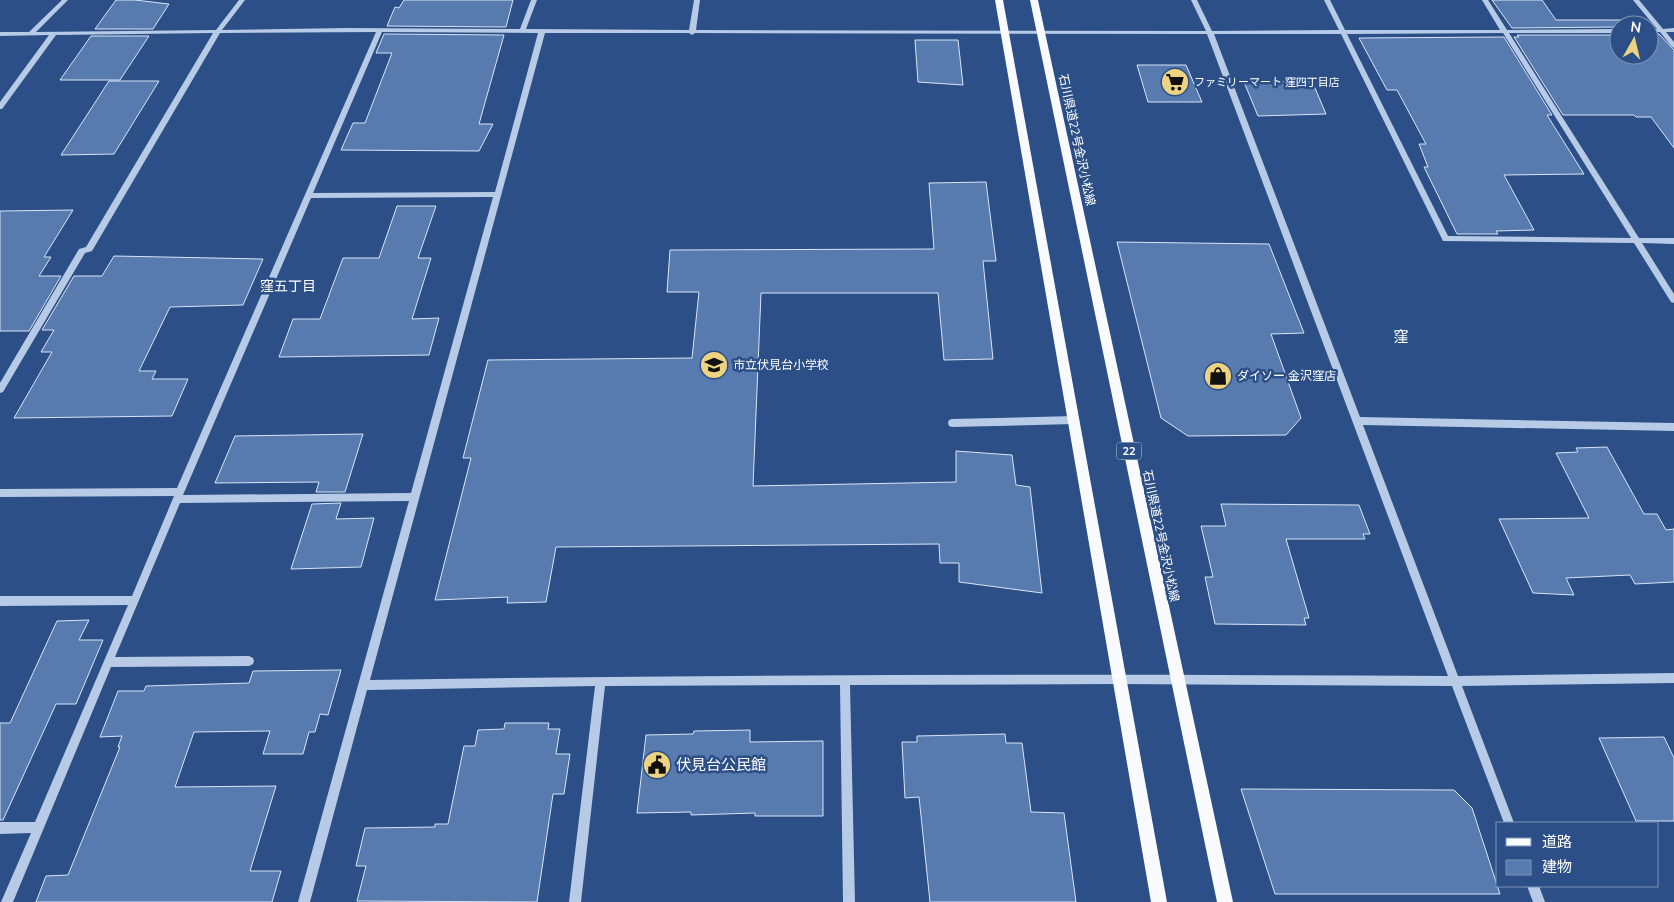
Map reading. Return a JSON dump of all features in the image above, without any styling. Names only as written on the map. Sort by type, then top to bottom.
[{"type":"main road","points":[[999,0],[1159,902]]},
{"type":"main road","name":"石川県道22号金沢小松線","points":[[1034,0],[1225,902]]},
{"type":"street","points":[[32,33],[66,0]]},
{"type":"street","points":[[0,390],[82,251],[89,248],[218,31],[242,0]]},
{"type":"street","points":[[522,31],[534,0]]},
{"type":"street","points":[[692,33],[697,0]]},
{"type":"street","points":[[1194,0],[1210,33],[1510,822]]},
{"type":"street","points":[[1327,0],[1446,240],[1674,240]]},
{"type":"street","points":[[1485,0],[1674,300]]},
{"type":"street","points":[[1636,0],[1674,46]]},
{"type":"street","points":[[0,34],[380,30],[692,33],[1609,31]]},
{"type":"street","points":[[7,902],[179,495],[380,30]]},
{"type":"street","points":[[1662,31],[1674,30]]},
{"type":"street","points":[[304,902],[542,31]]},
{"type":"street","points":[[0,107],[54,33]]},
{"type":"street","points":[[308,196],[497,194]]},
{"type":"street","points":[[952,423],[1074,420]]},
{"type":"street","points":[[1357,421],[1674,426]]},
{"type":"street","points":[[0,493],[415,497]]},
{"type":"street","points":[[0,601],[135,600]]},
{"type":"street","points":[[108,662],[249,661]]},
{"type":"street","points":[[363,685],[601,681],[1119,679],[1455,681],[1674,678]]},
{"type":"street","points":[[844,680],[849,902]]},
{"type":"street","points":[[574,902],[601,681]]},
{"type":"street","points":[[0,828],[39,827]]},
{"type":"street","points":[[1533,887],[1540,902]]},
{"type":"building","points":[[116,0],[169,4],[153,29],[95,29]]},
{"type":"building","points":[[404,0],[513,0],[506,27],[387,26],[395,7],[399,8]]},
{"type":"building","points":[[1492,0],[1542,0],[1556,20],[1609,20],[1609,27],[1512,28]]},
{"type":"building","points":[[384,34],[504,35],[479,124],[493,124],[479,151],[341,150],[353,123],[365,123],[392,53],[376,53]]},
{"type":"building","points":[[1659,34],[1674,50],[1674,148],[1651,117],[1636,117],[1634,115],[1563,115],[1514,37],[1519,37],[1517,35],[1609,35],[1609,65],[1659,65]]},
{"type":"building","points":[[91,36],[149,36],[120,80],[60,80]]},
{"type":"building","points":[[1504,37],[1552,115],[1547,115],[1584,174],[1504,175],[1534,230],[1496,231],[1498,234],[1457,234],[1424,167],[1428,167],[1419,144],[1426,144],[1397,90],[1387,90],[1359,38]]},
{"type":"building","points":[[915,40],[958,40],[963,85],[918,82]]},
{"type":"building","points":[[1137,65],[1186,65],[1202,102],[1148,102]]},
{"type":"building","points":[[109,81],[159,81],[114,154],[61,155]]},
{"type":"building","points":[[1312,81],[1326,114],[1258,116],[1244,82]]},
{"type":"building","points":[[986,182],[996,261],[983,261],[993,359],[944,360],[938,293],[761,293],[753,486],[956,482],[956,451],[1012,455],[1016,485],[1030,487],[1042,593],[959,582],[959,563],[940,563],[939,544],[556,547],[546,602],[507,603],[508,597],[435,600],[471,458],[463,458],[488,360],[692,358],[699,292],[667,292],[670,250],[934,249],[929,183]]},
{"type":"building","points":[[397,206],[436,206],[418,258],[431,258],[412,319],[439,318],[429,355],[279,357],[293,319],[320,319],[343,258],[379,258]]},
{"type":"building","points":[[73,210],[44,257],[51,257],[39,276],[61,276],[29,331],[0,331],[0,211]]},
{"type":"building","name":"ダイソー 金沢窪店","points":[[1117,242],[1269,244],[1304,333],[1271,334],[1301,418],[1286,435],[1188,436],[1161,418]]},
{"type":"building","points":[[114,256],[263,259],[243,305],[170,307],[139,371],[156,371],[152,379],[188,379],[172,416],[14,418],[52,352],[41,352],[54,330],[42,330],[74,276],[102,276]]},
{"type":"building","points":[[363,434],[345,492],[316,492],[319,482],[215,483],[235,436]]},
{"type":"building","points":[[1607,447],[1644,514],[1657,514],[1666,530],[1674,529],[1674,582],[1635,584],[1630,575],[1566,578],[1574,595],[1533,593],[1499,519],[1589,518],[1556,453],[1578,452],[1576,448]]},
{"type":"building","points":[[341,503],[336,519],[374,518],[361,567],[291,569],[312,504]]},
{"type":"building","points":[[1221,504],[1359,505],[1370,534],[1363,534],[1365,539],[1286,539],[1309,618],[1304,618],[1306,625],[1215,624],[1205,577],[1213,577],[1201,526],[1226,526]]},
{"type":"building","points":[[89,620],[79,640],[103,640],[76,704],[56,704],[3,820],[0,820],[0,723],[10,723],[57,621]]},
{"type":"building","points":[[341,670],[328,715],[320,714],[315,732],[309,732],[303,754],[263,754],[270,731],[194,732],[175,787],[276,786],[250,871],[281,871],[272,902],[36,902],[46,876],[68,875],[120,747],[118,747],[122,736],[100,737],[118,691],[144,691],[146,686],[249,683],[253,671]]},
{"type":"building","points":[[505,723],[549,723],[548,729],[560,729],[556,754],[570,754],[564,794],[553,794],[537,902],[357,901],[366,866],[356,866],[365,828],[435,827],[435,824],[448,824],[464,746],[475,746],[478,730],[504,729]]},
{"type":"building","points":[[750,730],[750,742],[823,741],[823,816],[755,816],[755,813],[691,815],[691,812],[637,813],[646,735],[693,734],[694,731]]},
{"type":"building","points":[[1005,734],[1006,743],[1022,743],[1031,812],[1064,813],[1076,902],[930,902],[919,797],[905,798],[902,742],[917,742],[917,736]]},
{"type":"building","points":[[1664,737],[1674,758],[1674,821],[1636,821],[1599,738]]},
{"type":"building","points":[[1241,789],[1454,790],[1472,808],[1496,882],[1496,887],[1500,894],[1275,894]]},
{"type":"place","name":"ファミリーマート 窪四丁目店","points":[[1175,82]]},
{"type":"place","name":"市立伏見台小学校","points":[[714,365]]},
{"type":"place","name":"ダイソー 金沢窪店","points":[[1218,376]]},
{"type":"place","name":"伏見台公民館","points":[[657,765]]},
{"type":"district","name":"窪五丁目","points":[[288,286]]},
{"type":"district","name":"窪","points":[[1401,337]]}]
